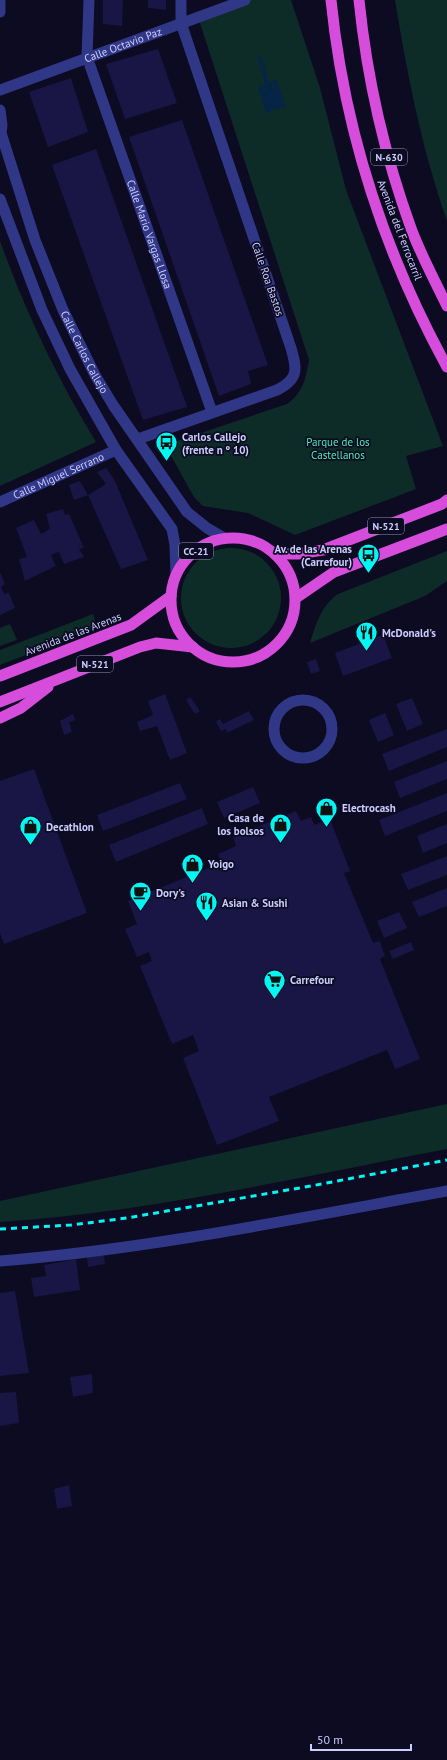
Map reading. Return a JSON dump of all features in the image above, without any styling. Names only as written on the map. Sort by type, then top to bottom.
[{"type":"highway","name":"Avenida del Ferrocarril","points":[[331,0],[348,107],[373,197],[418,311],[447,367]]},
{"type":"highway","name":"Avenida del Ferrocarril","points":[[359,0],[373,91],[391,165],[413,232],[447,306]]},
{"type":"highway","name":"N-521","points":[[275,554],[298,554],[323,550],[442,504],[447,500]]},
{"type":"highway","name":"N-521","points":[[296,598],[334,572],[447,529]]},
{"type":"highway","name":"N-521","points":[[176,575],[171,596],[173,615],[178,627],[193,647],[208,656],[225,661],[242,661],[261,655],[277,644],[287,631],[294,615],[296,598],[293,581],[286,566],[275,554],[260,543],[242,538],[224,538]]},
{"type":"highway","name":"CC-21","points":[[176,575],[188,558],[204,545],[224,538]]},
{"type":"highway","name":"Avenida de las Arenas","points":[[0,676],[131,625],[171,596]]},
{"type":"highway","name":"N-521","points":[[0,702],[140,647],[156,643],[193,647]]},
{"type":"highway","points":[[0,718],[21,708],[58,679]]},
{"type":"street","points":[[0,0],[0,12]]},
{"type":"street","points":[[87,57],[89,0]]},
{"type":"street","name":"Calle Roa Bastos","points":[[138,439],[283,387],[293,378],[296,366],[181,23],[181,0]]},
{"type":"street","name":"Calle Octavio Paz","points":[[0,90],[245,0]]},
{"type":"street","name":"Calle Mario Vargas Llosa","points":[[87,57],[212,412]]},
{"type":"street","name":"Calle Carlos Callejo","points":[[0,116],[0,133],[35,240],[63,310],[95,375],[113,405],[138,439],[187,512],[206,528],[224,538]]},
{"type":"street","name":"Calle Carlos Callejo","points":[[0,199],[45,316],[85,398],[116,450],[172,529],[175,545],[176,575]]},
{"type":"street","name":"Calle Miguel Serrano","points":[[0,502],[116,450]]},
{"type":"street","points":[[306,700],[321,706],[327,712],[332,731],[327,746],[321,752],[314,756],[297,758],[282,750],[277,744],[273,729],[275,719],[284,707],[290,702],[306,700]]},
{"type":"street","points":[[0,1262],[165,1241],[447,1191]]},
{"type":"green space","name":"Parque de los Castellanos","points":[[245,0],[291,0],[320,88],[346,190],[443,446],[406,456],[416,489],[295,535],[248,513],[203,506],[194,497],[165,445],[287,404],[297,395],[303,385],[308,367],[309,360],[198,17]]},
{"type":"green space","points":[[395,0],[447,0],[447,221],[430,167],[416,112]]},
{"type":"green space","points":[[0,241],[20,293],[43,344],[55,369],[96,442],[0,486]]},
{"type":"green space","points":[[231,548],[241,549],[259,556],[273,570],[280,588],[280,608],[273,626],[259,640],[241,647],[231,648],[221,647],[203,640],[189,626],[182,608],[181,598],[182,588],[189,570],[203,556],[221,549]]},
{"type":"green space","points":[[447,551],[447,581],[425,596],[310,643],[323,610],[338,594]]},
{"type":"green space","points":[[93,614],[97,627],[0,665],[0,650]]},
{"type":"green space","points":[[10,624],[17,640],[0,646],[0,628]]},
{"type":"green space","points":[[447,1104],[447,1149],[169,1202],[56,1217],[0,1222],[0,1201]]},
{"type":"water","points":[[274,87],[282,107],[270,111],[263,91]]},
{"type":"building","points":[[103,0],[123,0],[122,26],[103,24]]},
{"type":"building","points":[[148,0],[166,0],[166,10],[148,8]]},
{"type":"building","points":[[158,49],[177,103],[125,119],[106,64]]},
{"type":"building","points":[[71,78],[88,132],[48,147],[29,92]]},
{"type":"building","points":[[182,120],[268,365],[248,371],[251,384],[219,396],[129,137]]},
{"type":"building","points":[[96,149],[187,407],[143,420],[52,165]]},
{"type":"building","points":[[106,468],[115,481],[148,560],[121,569],[88,495],[106,484],[97,472]]},
{"type":"building","points":[[80,481],[88,495],[74,500],[69,485]]},
{"type":"building","points":[[63,509],[65,515],[69,514],[84,548],[79,549],[84,557],[64,564],[59,552],[51,555],[56,566],[25,581],[19,559],[27,557],[16,528],[34,520],[41,534],[50,529],[46,514]]},
{"type":"building","points":[[0,572],[5,584],[1,587],[4,594],[9,593],[15,608],[0,615]]},
{"type":"building","points":[[383,635],[392,658],[343,676],[335,653]]},
{"type":"building","points":[[316,659],[320,671],[311,674],[307,662]]},
{"type":"building","points":[[165,694],[187,753],[170,760],[157,726],[140,731],[137,722],[153,715],[148,701]]},
{"type":"building","points":[[190,697],[200,711],[195,714],[186,700]]},
{"type":"building","points":[[412,698],[423,724],[407,731],[396,704]]},
{"type":"building","points":[[249,711],[254,720],[227,733],[226,729],[221,731],[216,722],[220,719],[223,724]]},
{"type":"building","points":[[385,713],[394,735],[378,742],[369,720]]},
{"type":"building","points":[[73,714],[75,720],[69,722],[72,732],[64,735],[60,721]]},
{"type":"building","points":[[447,729],[447,747],[389,771],[382,754]]},
{"type":"building","points":[[447,761],[447,779],[400,798],[394,782]]},
{"type":"building","name":"Decathlon","points":[[34,769],[87,913],[4,944],[0,933],[0,781]]},
{"type":"building","points":[[180,783],[187,799],[103,831],[97,815]]},
{"type":"building","points":[[253,787],[260,803],[224,818],[217,802]]},
{"type":"building","points":[[447,793],[447,811],[385,836],[379,820]]},
{"type":"building","points":[[202,808],[208,824],[116,862],[109,845]]},
{"type":"building","name":"Carrefour","points":[[296,811],[301,821],[311,817],[314,825],[330,819],[350,871],[344,873],[373,943],[380,941],[385,956],[380,959],[420,1059],[395,1069],[387,1050],[269,1097],[279,1121],[217,1145],[183,1058],[199,1051],[193,1035],[172,1044],[140,966],[152,961],[149,952],[137,957],[125,929],[137,924],[128,901],[221,863],[218,854],[236,846],[233,837]]},
{"type":"building","points":[[447,824],[447,843],[423,853],[417,836]]},
{"type":"building","points":[[447,856],[447,875],[408,890],[401,874]]},
{"type":"building","points":[[447,888],[447,906],[419,917],[412,902]]},
{"type":"building","points":[[399,912],[407,928],[384,938],[377,921]]},
{"type":"building","points":[[411,942],[414,950],[393,959],[389,951]]},
{"type":"building","points":[[104,1255],[105,1264],[88,1267],[87,1257]]},
{"type":"building","points":[[76,1259],[80,1290],[34,1297],[31,1278],[46,1276],[44,1265]]},
{"type":"building","points":[[15,1291],[29,1373],[0,1376],[0,1293]]},
{"type":"building","points":[[92,1374],[93,1393],[73,1397],[70,1377]]},
{"type":"building","points":[[16,1392],[19,1423],[0,1426],[0,1393]]},
{"type":"building","points":[[69,1485],[72,1506],[57,1509],[54,1489]]},
{"type":"waterway","points":[[260,59],[268,87],[260,87],[268,111]]},
{"type":"waterway","points":[[268,87],[275,82],[283,106]]},
{"type":"railway","points":[[0,1229],[71,1225],[127,1218],[311,1186],[447,1160]]},
{"type":"place","name":"Carlos Callejo (frente n º 10)","points":[[166,462]]},
{"type":"place","name":"Av. de las Arenas (Carrefour)","points":[[368,574]]},
{"type":"place","name":"McDonald's","points":[[367,652]]},
{"type":"place","name":"Electrocash","points":[[326,828]]},
{"type":"place","name":"Casa de los bolsos","points":[[280,844]]},
{"type":"place","name":"Decathlon","points":[[31,846]]},
{"type":"place","name":"Yoigo","points":[[192,884]]},
{"type":"place","name":"Dory's","points":[[141,912]]},
{"type":"place","name":"Asian & Sushi","points":[[206,922]]},
{"type":"place","name":"Carrefour","points":[[275,1000]]}]
